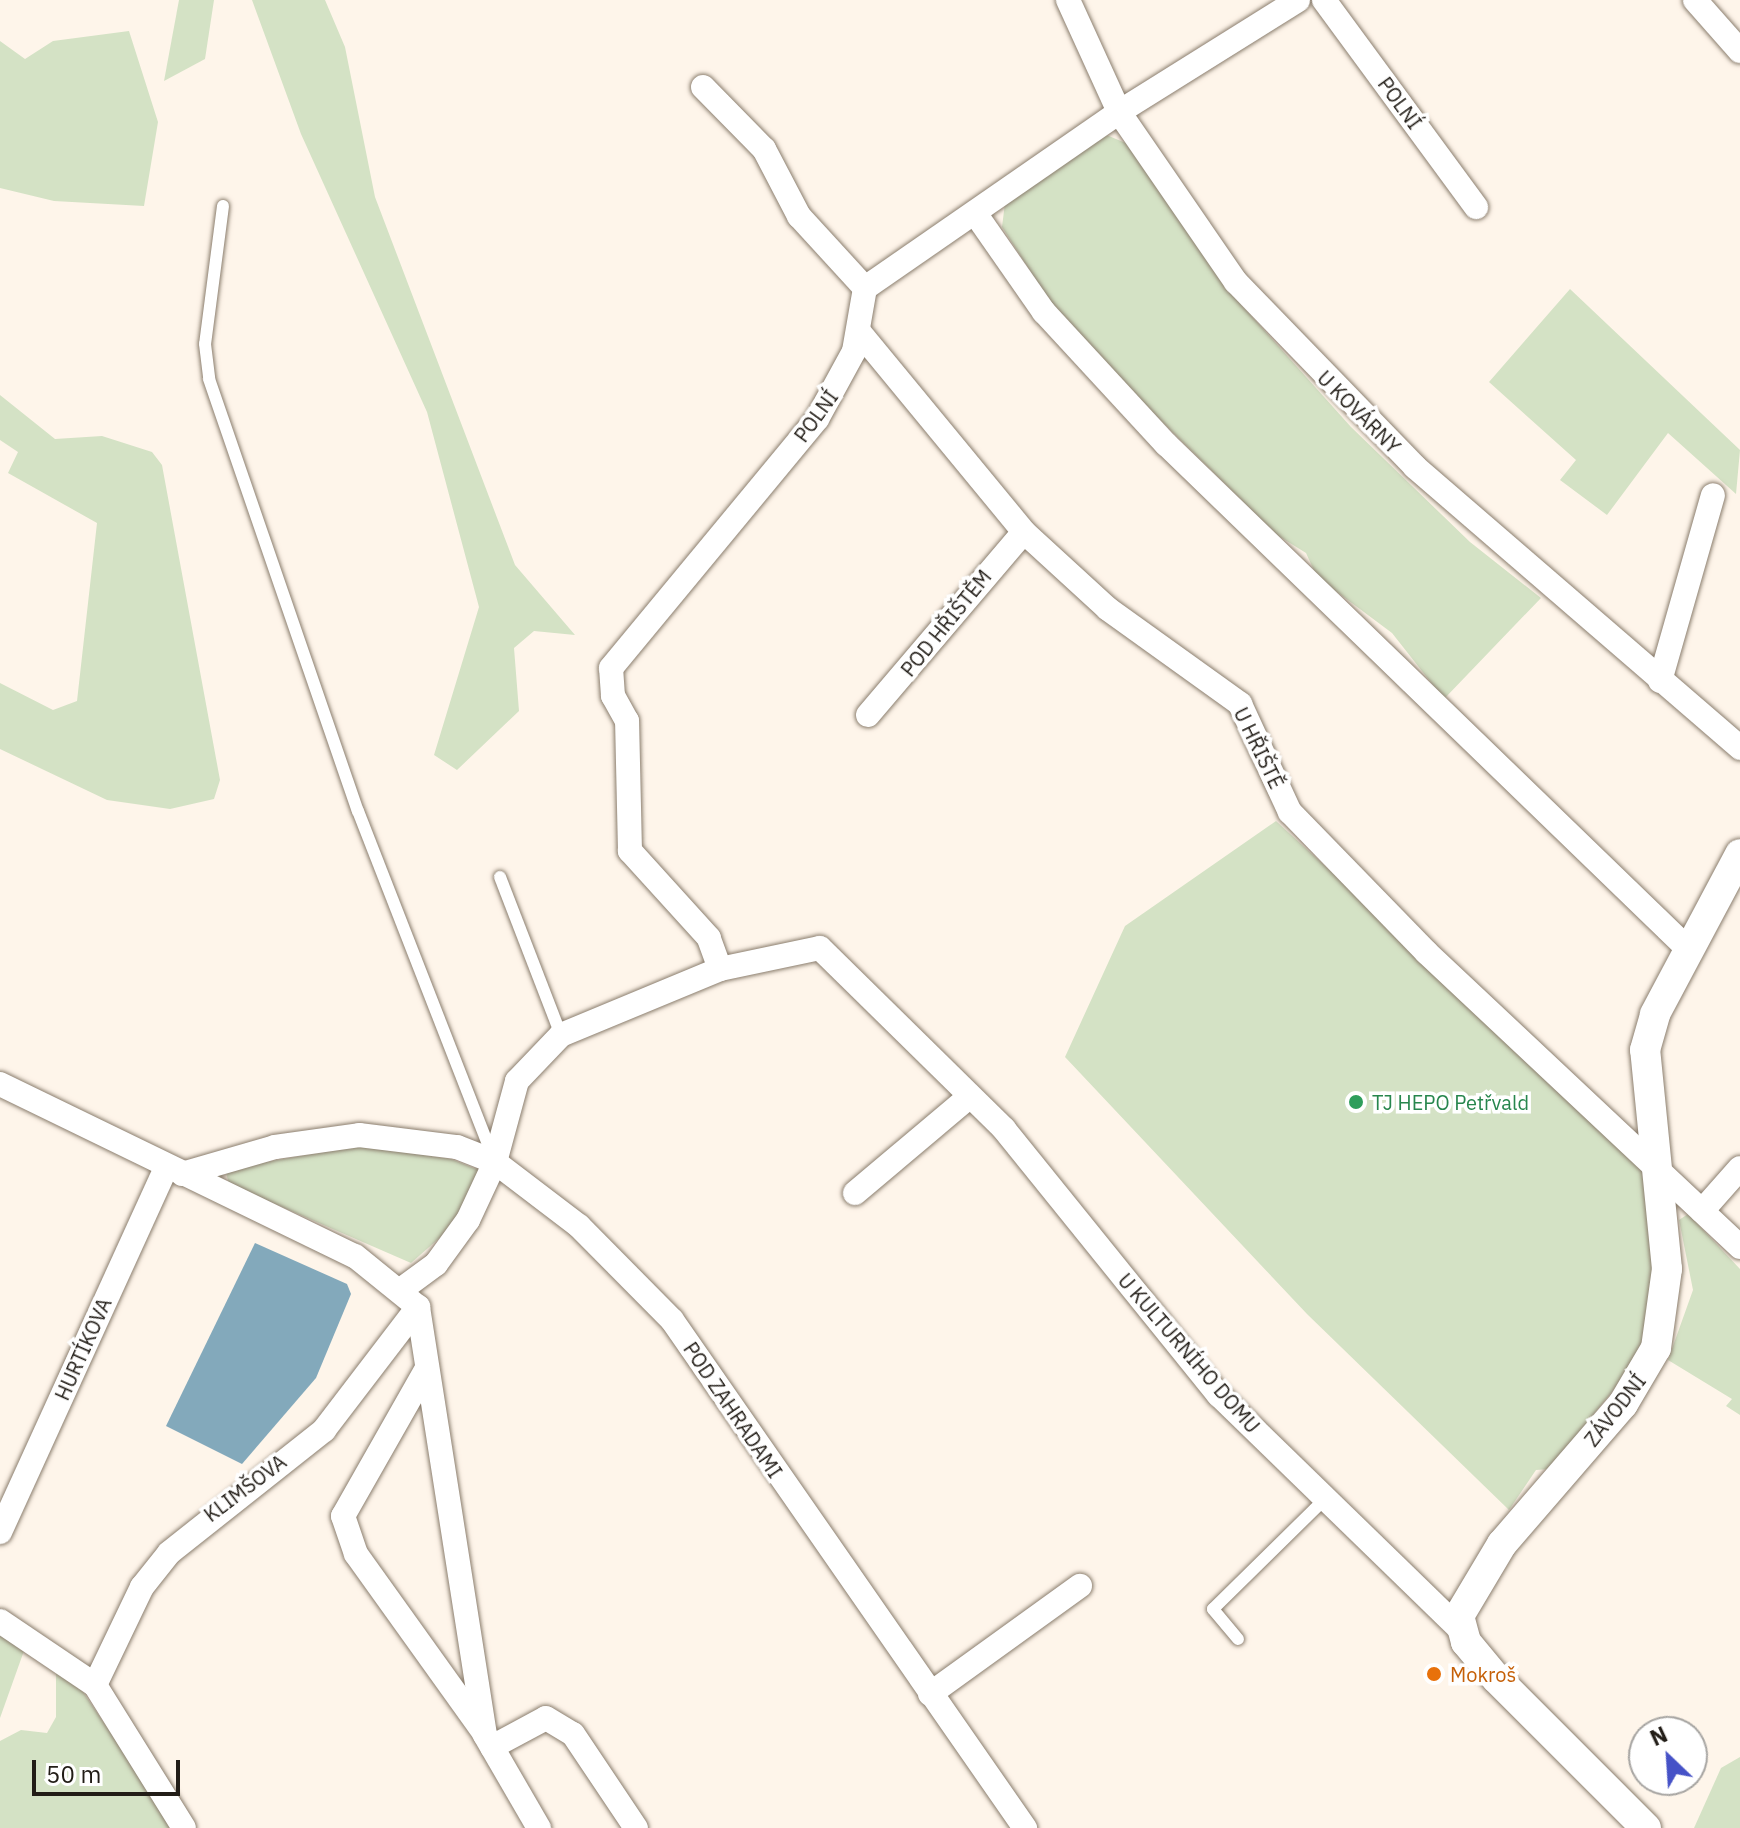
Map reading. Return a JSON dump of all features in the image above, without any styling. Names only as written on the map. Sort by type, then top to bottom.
[{"type":"street","name":"U KOVÁRNY","points":[[1068,0],[1119,112],[1236,282],[1465,513],[1740,748]]},
{"type":"street","points":[[703,87],[764,149],[799,216],[865,288],[977,216],[1119,112],[1298,0]]},
{"type":"street","name":"POLNÍ","points":[[1324,0],[1476,207]]},
{"type":"street","points":[[1695,0],[1740,51]]},
{"type":"street","points":[[977,216],[1044,312],[1166,444],[1689,950]]},
{"type":"street","name":"POLNÍ","points":[[720,969],[709,938],[630,851],[627,721],[613,696],[611,668],[817,419],[860,333],[856,315],[865,288]]},
{"type":"street","name":"U HŘIŠTĚ","points":[[860,333],[1024,532],[1108,609],[1240,704],[1290,812],[1426,952],[1740,1247]]},
{"type":"street","points":[[1660,681],[1713,495]]},
{"type":"street","name":"POD HŘIŠTĚM","points":[[868,715],[1024,532]]},
{"type":"street","name":"ZÁVODNÍ","points":[[1459,1628],[1463,1605],[1502,1544],[1623,1404],[1656,1348],[1668,1291],[1645,1050],[1689,950],[1740,854]]},
{"type":"street","name":"U KULTURNÍHO DOMU","points":[[410,1298],[452,1242],[495,1162],[517,1081],[561,1035],[720,969],[820,948],[970,1096],[1219,1395],[1323,1501],[1459,1628]]},
{"type":"street","points":[[0,1084],[355,1256],[410,1298],[426,1370],[488,1741]]},
{"type":"street","points":[[855,1193],[970,1096]]},
{"type":"street","name":"POD ZAHRADAMI","points":[[174,1170],[275,1147],[359,1135],[457,1147],[495,1162],[579,1226],[672,1320],[1025,1828]]},
{"type":"street","points":[[1702,1211],[1740,1168]]},
{"type":"street","name":"HURTÍKOVA","points":[[0,1532],[174,1170]]},
{"type":"street","name":"KLIMŠOVA","points":[[95,1685],[142,1587],[169,1553],[237,1492],[324,1430],[410,1298]]},
{"type":"street","points":[[426,1370],[343,1516],[356,1554],[488,1741],[539,1828]]},
{"type":"street","points":[[930,1694],[1080,1586]]},
{"type":"street","points":[[0,1621],[95,1685],[184,1828]]},
{"type":"street","points":[[1459,1628],[1496,1678],[1646,1828]]},
{"type":"street","points":[[488,1741],[546,1718],[573,1734],[636,1828]]},
{"type":"lane","points":[[223,206],[205,344],[209,379],[358,811],[495,1162]]},
{"type":"lane","points":[[500,877],[561,1035]]},
{"type":"lane","points":[[1238,1639],[1213,1609],[1323,1501]]},
{"type":"green space","points":[[179,0],[214,0],[205,59],[164,81]]},
{"type":"green space","points":[[252,0],[325,0],[345,47],[375,197],[515,565],[575,635],[534,631],[514,648],[519,711],[457,770],[434,755],[479,607],[427,412],[301,134]]},
{"type":"green space","points":[[129,31],[158,122],[144,206],[54,201],[0,188],[0,41],[25,59],[53,41]]},
{"type":"green space","points":[[1104,134],[1128,144],[1228,290],[1351,427],[1470,542],[1541,598],[1444,699],[1392,633],[1317,577],[1306,553],[1277,535],[1127,387],[1054,308],[1002,227],[1005,203]]},
{"type":"green space","points":[[1570,289],[1740,450],[1736,494],[1668,433],[1607,515],[1560,480],[1576,460],[1489,382]]},
{"type":"green space","points":[[0,395],[55,439],[102,436],[152,452],[162,465],[220,780],[214,799],[170,809],[107,800],[0,749],[0,683],[53,710],[77,701],[97,523],[8,473],[18,452],[0,440]]},
{"type":"green space","points":[[1276,821],[1640,1156],[1654,1258],[1644,1339],[1624,1377],[1549,1469],[1536,1470],[1509,1510],[1307,1314],[1065,1057],[1125,926]]},
{"type":"green space","points":[[360,1146],[451,1159],[481,1171],[461,1219],[411,1263],[229,1184],[225,1169]]},
{"type":"green space","points":[[1688,1214],[1740,1269],[1740,1415],[1726,1406],[1732,1399],[1668,1360],[1693,1290],[1679,1220]]},
{"type":"green space","points":[[0,1636],[25,1648],[0,1718]]},
{"type":"green space","points":[[56,1667],[83,1692],[175,1828],[0,1828],[0,1741],[21,1730],[47,1733],[56,1717]]},
{"type":"green space","points":[[1740,1757],[1740,1828],[1694,1828],[1721,1768]]},
{"type":"water","points":[[255,1243],[347,1284],[351,1294],[316,1378],[242,1464],[166,1426]]},
{"type":"place","name":"TJ HEPO Petřvald","points":[[1356,1102]]},
{"type":"place","name":"Mokroš","points":[[1434,1674]]}]
